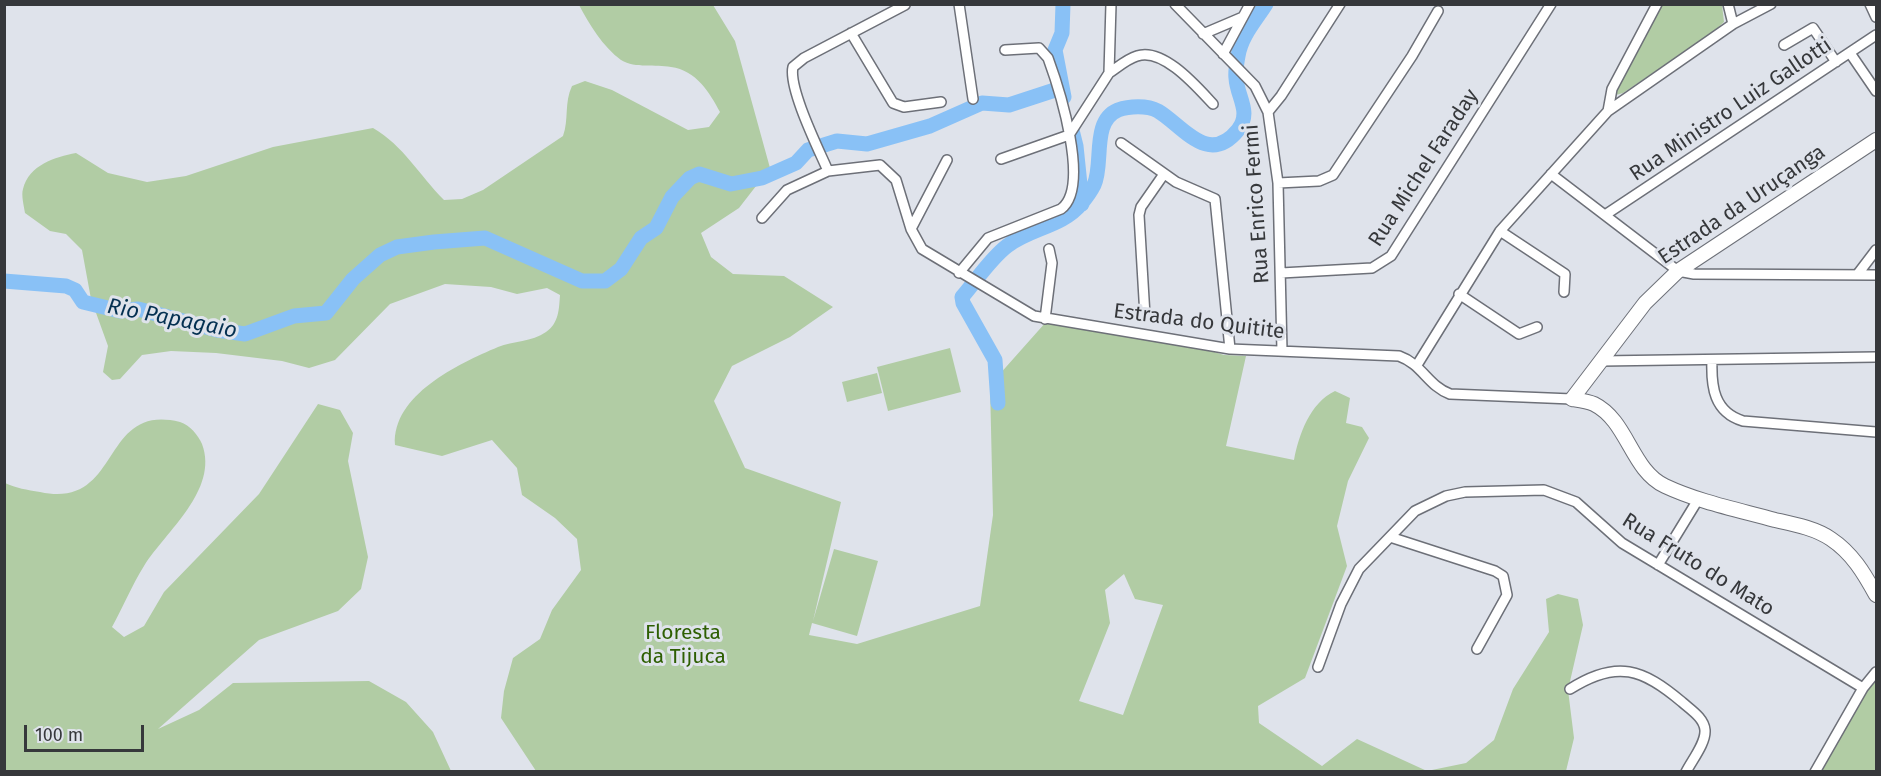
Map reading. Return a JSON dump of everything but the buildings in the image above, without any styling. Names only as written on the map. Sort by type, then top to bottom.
[{"type":"street","points":[[959,4],[973,99]]},
{"type":"street","points":[[1109,73],[1111,4]]},
{"type":"street","points":[[1175,4],[1255,86],[1268,112]]},
{"type":"street","points":[[1225,57],[1250,4]]},
{"type":"street","name":"Rua Enrico Fermi","points":[[1282,351],[1278,183],[1268,112],[1281,96],[1340,4]]},
{"type":"street","name":"Rua Michel Faraday","points":[[1281,273],[1372,268],[1391,256],[1551,4]]},
{"type":"street","points":[[1608,111],[1612,89],[1657,4]]},
{"type":"street","points":[[1728,4],[1733,24]]},
{"type":"street","points":[[1417,365],[1500,231],[1608,111],[1733,24],[1771,4]]},
{"type":"street","points":[[1870,4],[1876,17]]},
{"type":"street","points":[[828,171],[792,78],[793,67],[904,5]]},
{"type":"street","points":[[1278,183],[1319,181],[1333,175],[1412,56],[1438,10]]},
{"type":"street","points":[[1203,34],[1243,17]]},
{"type":"street","points":[[1784,45],[1813,28],[1836,62]]},
{"type":"street","points":[[851,33],[893,103],[904,107],[941,102]]},
{"type":"street","name":"Rua Ministro Luiz Gallotti","points":[[1605,215],[1876,35]]},
{"type":"street","points":[[959,273],[988,238],[1065,206],[1074,188],[1070,134],[1058,89],[1043,51],[1039,48],[1005,50]]},
{"type":"street","points":[[1850,53],[1876,91]]},
{"type":"street","points":[[1001,159],[1070,134],[1109,73],[1138,56],[1149,54],[1161,57],[1213,104]]},
{"type":"street","name":"Estrada da Uruçanga","points":[[1572,399],[1645,303],[1678,271],[1876,140]]},
{"type":"street","points":[[1121,143],[1164,174],[1186,187],[1210,196],[1216,203],[1230,349]]},
{"type":"street","points":[[912,229],[947,160]]},
{"type":"street","name":"Estrada do Quitite","points":[[762,218],[787,190],[828,171],[880,165],[887,169],[896,180],[912,229],[922,249],[1029,314],[1045,319],[1230,349],[1399,356],[1417,365],[1436,386],[1450,394],[1572,399]]},
{"type":"street","points":[[1144,316],[1138,215],[1164,174]]},
{"type":"street","points":[[1551,174],[1678,271],[1694,274],[1876,275]]},
{"type":"street","points":[[1500,231],[1565,274],[1564,292]]},
{"type":"street","points":[[1045,319],[1052,263],[1049,249]]},
{"type":"street","points":[[1857,275],[1876,250]]},
{"type":"street","points":[[1459,294],[1519,334],[1537,327]]},
{"type":"street","points":[[1601,361],[1876,357]]},
{"type":"street","points":[[1712,360],[1712,391],[1722,409],[1732,418],[1743,421],[1876,432]]},
{"type":"street","points":[[1572,399],[1593,404],[1607,414],[1621,430],[1642,466],[1656,481],[1699,498],[1810,529],[1829,537],[1861,568],[1876,595]]},
{"type":"street","name":"Rua Fruto do Mato","points":[[1318,667],[1341,604],[1359,568],[1415,511],[1446,496],[1465,492],[1544,490],[1576,502],[1622,543],[1863,688]]},
{"type":"street","points":[[1658,566],[1699,498]]},
{"type":"street","points":[[1390,537],[1496,571],[1503,576],[1507,595],[1477,649]]},
{"type":"street","points":[[1570,689],[1592,678],[1620,671],[1637,672],[1653,679],[1699,716],[1704,725],[1706,733],[1686,771]]},
{"type":"street","points":[[1815,771],[1863,688],[1876,672]]},
{"type":"green space","name":"Floresta da Tijuca","points":[[579,5],[713,5],[735,41],[770,168],[739,208],[701,233],[711,257],[733,274],[784,276],[833,307],[790,337],[732,366],[714,401],[745,468],[841,502],[813,621],[834,549],[878,561],[857,636],[812,623],[809,635],[857,644],[980,606],[993,515],[990,385],[1046,322],[1201,348],[1224,355],[1246,356],[1226,446],[1294,460],[1299,440],[1312,411],[1326,396],[1335,391],[1350,398],[1346,423],[1362,427],[1369,438],[1348,481],[1337,526],[1347,566],[1305,678],[1258,706],[1259,723],[1322,766],[1357,739],[1427,771],[536,771],[501,718],[504,691],[513,658],[540,639],[552,610],[581,570],[577,539],[555,518],[522,495],[517,468],[492,440],[442,456],[395,445],[397,427],[404,411],[430,384],[465,362],[498,347],[535,338],[546,332],[556,320],[560,295],[547,288],[517,294],[491,287],[445,284],[390,304],[335,360],[309,368],[282,361],[216,353],[171,351],[142,355],[120,379],[112,380],[103,372],[108,346],[91,299],[82,250],[66,234],[50,231],[25,213],[23,189],[26,181],[37,168],[52,160],[76,153],[108,173],[147,182],[186,176],[273,147],[373,128],[394,143],[444,200],[462,199],[483,190],[563,136],[572,86],[585,81],[612,90],[688,130],[709,127],[720,112],[707,90],[695,78],[680,69],[646,66],[621,60],[602,42]],"holes":[[[1124,574],[1135,599],[1163,605],[1123,715],[1079,701],[1110,623],[1105,590]]]},
{"type":"green space","points":[[1659,5],[1722,5],[1724,22],[1711,34],[1623,93],[1616,95],[1614,88]]},
{"type":"green space","points":[[950,348],[961,392],[888,411],[877,367]]},
{"type":"green space","points":[[877,373],[882,393],[847,402],[842,382]]},
{"type":"green space","points":[[318,404],[340,410],[353,433],[348,461],[368,557],[361,589],[338,611],[259,640],[158,729],[199,710],[233,683],[369,681],[406,702],[433,732],[451,771],[5,771],[5,483],[35,491],[67,493],[86,486],[122,440],[136,427],[154,420],[180,422],[196,434],[202,444],[205,461],[203,478],[188,509],[144,566],[112,627],[124,637],[144,626],[164,592],[259,494]]},
{"type":"green space","points":[[1558,594],[1578,599],[1583,625],[1568,690],[1574,738],[1566,771],[1427,771],[1466,763],[1494,740],[1513,689],[1549,632],[1546,599]]},
{"type":"green space","points":[[1876,681],[1876,771],[1821,772],[1864,695]]},
{"type":"waterway","name":"Rio Papagaio","points":[[1063,4],[1062,33],[1055,50],[1064,97]]},
{"type":"waterway","points":[[998,403],[995,360],[963,303],[962,297],[1007,246],[1065,218],[1081,204],[1093,187],[1097,176],[1104,123],[1118,110],[1138,107],[1154,109],[1196,140],[1206,144],[1216,145],[1227,140],[1238,130],[1244,117],[1236,78],[1238,56],[1246,35],[1266,4]]},
{"type":"waterway","name":"Rio Papagaio","points":[[4,281],[66,286],[75,290],[83,302],[120,311],[138,309],[217,330],[245,334],[294,316],[326,313],[353,279],[380,255],[397,247],[485,238],[582,281],[605,281],[621,269],[641,238],[656,228],[672,197],[690,178],[699,174],[731,184],[762,178],[796,163],[808,150],[837,141],[867,144],[930,126],[982,103],[1009,105],[1061,88]]},
{"type":"waterway","name":"Rio Papagaio","points":[[1071,126],[1076,146],[1082,204]]}]
